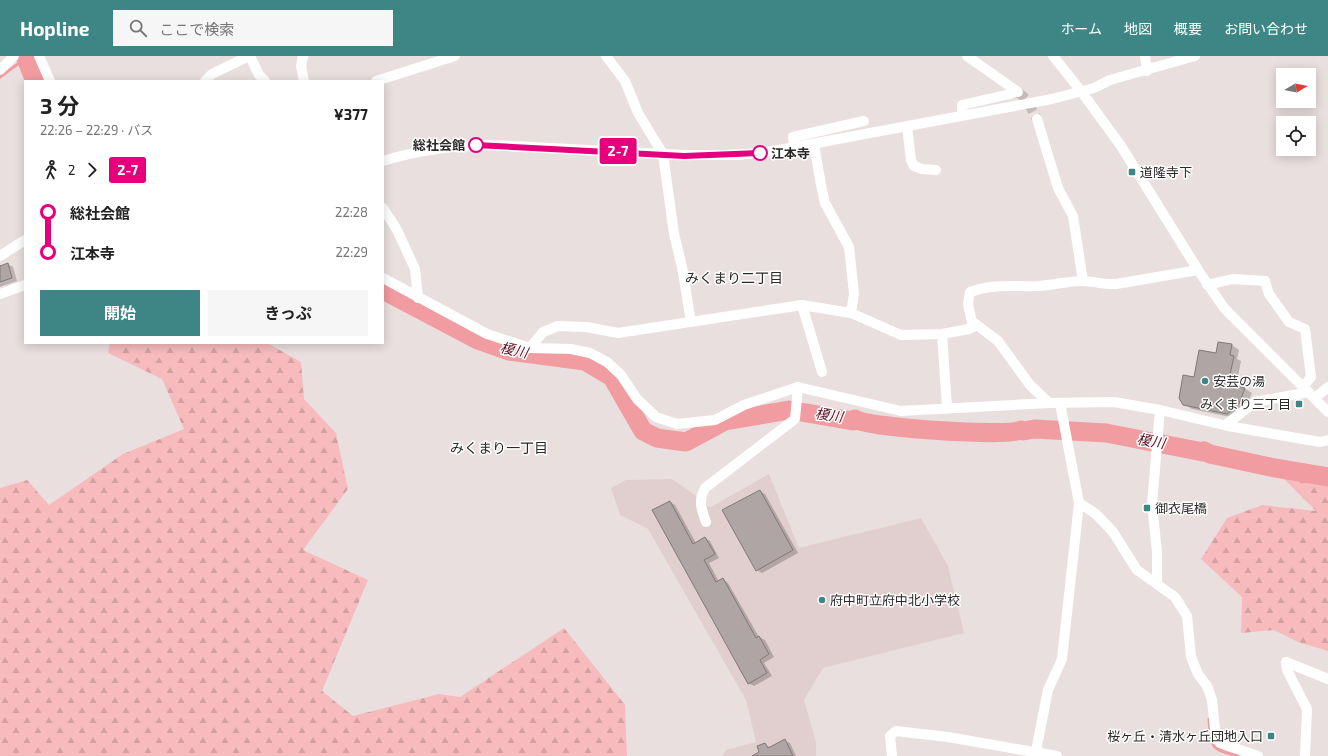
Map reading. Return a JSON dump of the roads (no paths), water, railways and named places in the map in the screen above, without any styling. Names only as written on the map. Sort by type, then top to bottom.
[{"type":"street","points":[[0,70],[14,56]]},
{"type":"street","points":[[39,56],[50,80]]},
{"type":"street","points":[[206,80],[212,74],[249,56],[259,75],[264,80]]},
{"type":"street","points":[[303,56],[301,66],[304,80]]},
{"type":"street","points":[[379,80],[455,56]]},
{"type":"street","points":[[606,56],[625,81],[638,113],[663,154],[674,234],[682,267],[691,322]]},
{"type":"street","points":[[962,116],[962,105],[1017,92],[967,56]]},
{"type":"street","points":[[1053,56],[1081,91],[1121,146],[1207,285],[1224,308],[1328,412]]},
{"type":"street","points":[[1145,56],[1147,71]]},
{"type":"street","points":[[384,161],[424,150],[477,145],[663,154],[738,155],[814,144],[1045,101],[1094,88],[1110,80],[1147,71],[1195,56]]},
{"type":"street","points":[[1037,119],[1058,188],[1073,216],[1083,281]]},
{"type":"street","points":[[794,147],[793,137],[864,121]]},
{"type":"street","points":[[907,126],[911,160],[914,166],[922,169],[936,170]]},
{"type":"street","points":[[814,144],[825,203],[849,247],[854,294],[851,313]]},
{"type":"street","points":[[384,210],[397,230],[415,269],[418,298]]},
{"type":"street","points":[[0,256],[24,241]]},
{"type":"street","points":[[530,348],[543,332],[558,326],[586,327],[618,333],[802,305],[851,313],[901,335],[942,334],[970,329],[973,327],[968,304],[970,292],[982,288],[1007,284],[1057,285],[1083,281],[1104,285],[1116,284],[1198,270]]},
{"type":"street","points":[[1207,285],[1233,278],[1265,281],[1269,294],[1289,322],[1305,329],[1311,377],[1309,392]]},
{"type":"street","points":[[384,279],[487,334],[530,348],[571,348],[590,353],[607,362],[622,375],[637,399],[656,417],[677,424],[714,420],[744,405],[798,387],[901,411],[947,407],[1114,402],[1160,410],[1228,426],[1320,442],[1328,440]]},
{"type":"street","points":[[0,294],[24,285]]},
{"type":"street","points":[[802,305],[822,372]]},
{"type":"street","points":[[973,322],[998,341],[1030,385],[1048,403]]},
{"type":"street","points":[[942,334],[947,407]]},
{"type":"street","points":[[706,522],[700,506],[701,497],[705,488],[795,419],[798,387]]},
{"type":"street","points":[[1228,426],[1228,423],[1255,402],[1328,387]]},
{"type":"street","points":[[1035,754],[1048,690],[1062,659],[1078,503],[1060,403]]},
{"type":"street","points":[[1157,584],[1157,552],[1152,504],[1160,410]]},
{"type":"street","points":[[1078,503],[1096,514],[1113,532],[1137,570],[1175,597],[1187,616],[1191,657],[1198,674],[1208,686],[1212,700],[1216,739],[1220,743],[1258,756]]},
{"type":"street","points":[[1305,756],[1307,709],[1286,670],[1286,662],[1328,679]]},
{"type":"street","points":[[892,756],[890,736],[896,731],[948,736],[1035,754],[1057,756]]},
{"type":"waterway","name":"榎川","points":[[25,56],[35,80]]},
{"type":"waterway","points":[[0,77],[26,58]]},
{"type":"waterway","name":"榎川","points":[[384,291],[478,340],[509,351],[585,361],[612,377],[643,431],[657,438],[686,442],[725,421],[789,410],[853,421],[855,419],[884,426],[910,428],[966,432],[1010,432],[1035,429],[1106,433],[1204,451],[1210,454],[1270,467],[1328,477]]},
{"type":"waterway","points":[[1209,719],[1210,736],[1217,749],[1238,756]]},
{"type":"tunnel","points":[[1018,92],[1026,99],[1037,119]]},
{"type":"place","name":"総社会館","points":[[476,145]]},
{"type":"place","name":"江本寺","points":[[760,153]]},
{"type":"place","name":"道隆寺下","points":[[1132,172]]},
{"type":"place","name":"安芸の湯","points":[[1205,381]]},
{"type":"place","name":"みくまり三丁目","points":[[1299,404]]},
{"type":"place","name":"御衣尾橋","points":[[1147,508]]},
{"type":"place","name":"府中町立府中北小学校","points":[[822,600]]},
{"type":"place","name":"桜ヶ丘・清水ヶ丘団地入口","points":[[1271,736]]},
{"type":"district","name":"みくまり二丁目","points":[[734,278]]},
{"type":"district","name":"みくまり一丁目","points":[[499,448]]}]
